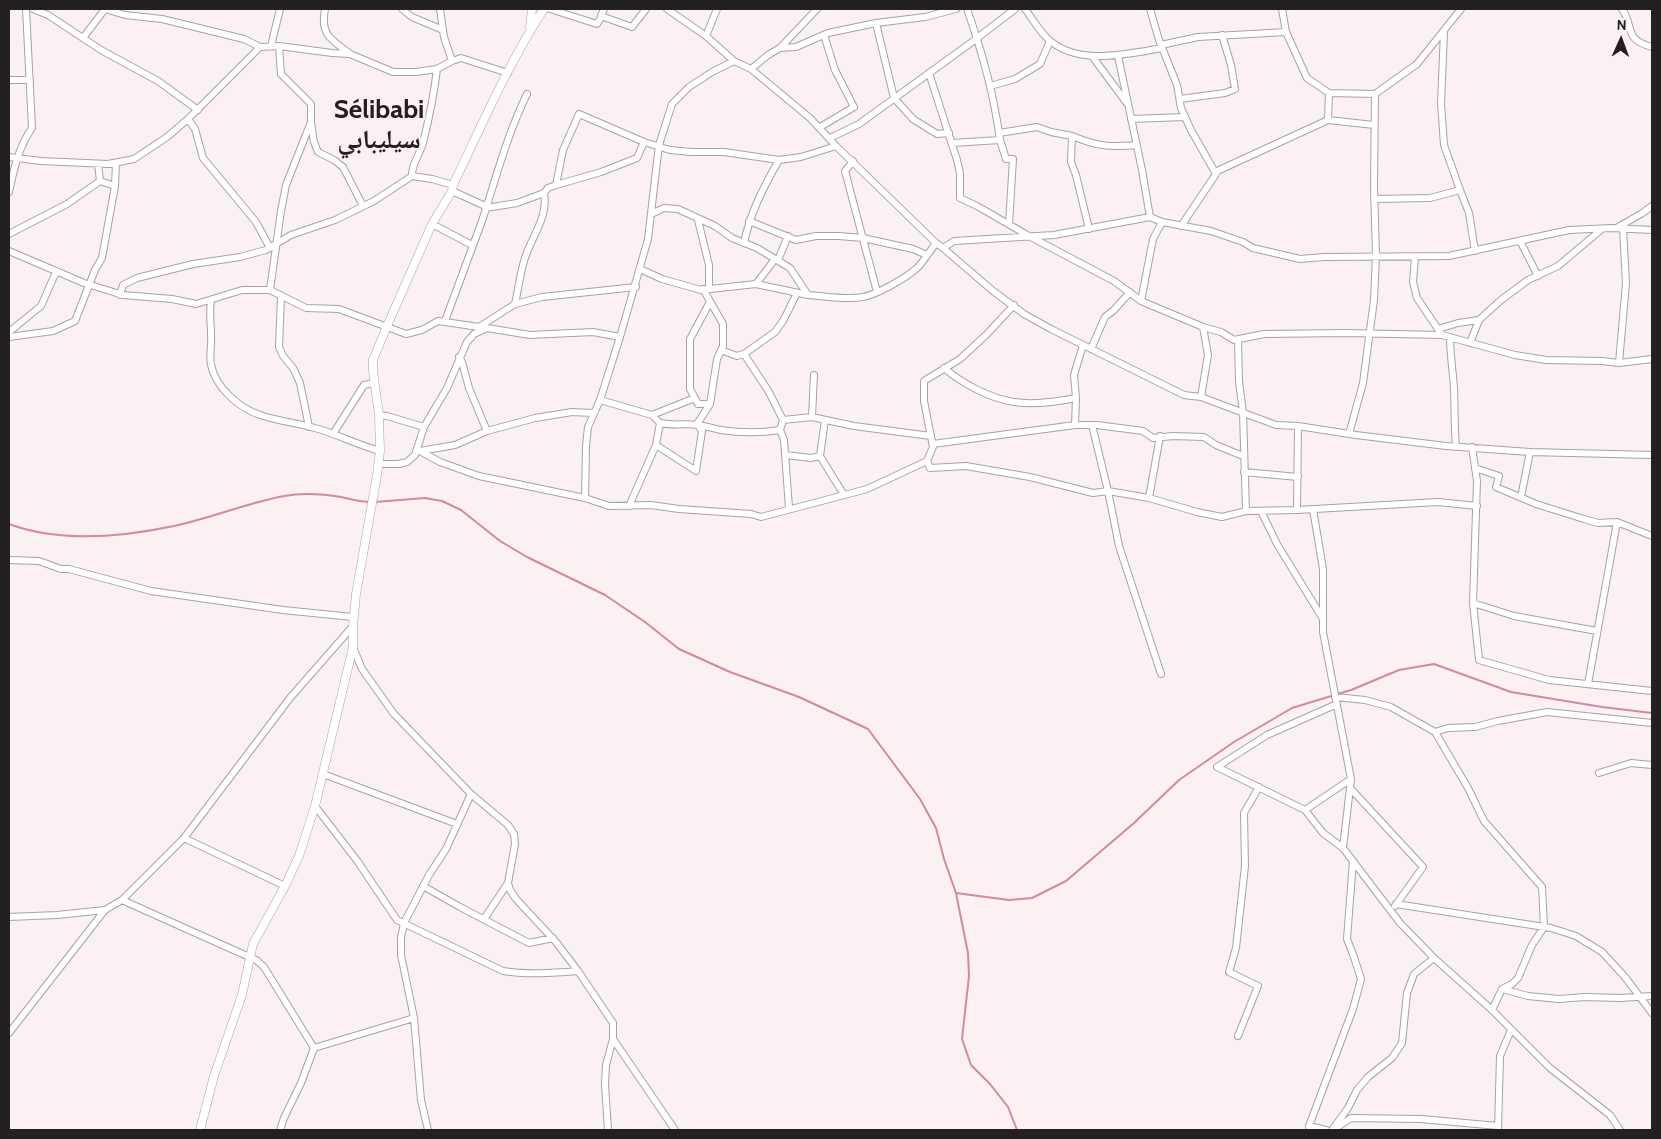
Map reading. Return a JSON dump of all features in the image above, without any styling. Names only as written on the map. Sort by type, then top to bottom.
[{"type":"street","points":[[9,192],[17,157],[32,128],[26,9]]},
{"type":"street","points":[[33,9],[48,15],[83,38],[158,81],[198,110]]},
{"type":"street","points":[[83,38],[105,9],[125,15],[162,20],[244,39],[260,47],[279,46],[350,54]]},
{"type":"street","points":[[271,46],[280,9]]},
{"type":"street","points":[[325,9],[323,26],[325,33],[334,42],[350,54],[393,72],[416,72],[437,69],[462,58],[508,74]]},
{"type":"street","points":[[402,9],[412,17],[443,30]]},
{"type":"street","points":[[440,9],[448,52],[452,61]]},
{"type":"street","points":[[530,29],[532,9]]},
{"type":"street","points":[[484,919],[508,883],[514,850],[514,834],[508,825],[471,794],[394,714],[362,670],[354,648],[353,626],[380,451],[379,415],[374,384],[373,360],[386,326],[432,224],[453,188],[530,29],[544,9]]},
{"type":"street","points":[[550,9],[598,24],[604,9]]},
{"type":"street","points":[[602,16],[632,27],[646,9]]},
{"type":"street","points":[[667,9],[706,36],[734,61],[751,69],[820,127],[836,146],[936,243],[993,291],[1024,314],[1050,329],[1184,395],[1202,396],[1276,425],[1298,426],[1456,446],[1530,452],[1652,455]]},
{"type":"street","points":[[706,36],[717,9]]},
{"type":"street","points":[[751,69],[780,48],[818,9]]},
{"type":"street","points":[[780,48],[796,47],[824,35],[876,23],[925,17],[956,9]]},
{"type":"street","points":[[966,9],[977,38],[995,105],[999,137],[1006,159],[1013,159],[1009,224]]},
{"type":"street","points":[[830,138],[859,124],[1015,9]]},
{"type":"street","points":[[1025,9],[1050,41],[1074,53],[1092,56],[1118,56],[1198,37],[1286,32]]},
{"type":"street","points":[[1150,9],[1176,85],[1181,108],[1216,174],[1182,226]]},
{"type":"street","points":[[1282,9],[1286,32],[1306,78],[1329,93],[1375,94],[1417,64],[1461,9]]},
{"type":"street","points":[[1622,9],[1633,38],[1643,45],[1652,47]]},
{"type":"street","points":[[876,23],[894,98],[912,119],[937,134],[949,133]]},
{"type":"street","points":[[1444,32],[1441,104],[1444,145],[1469,213],[1475,251]]},
{"type":"street","points":[[820,127],[854,107],[835,70],[824,35]]},
{"type":"street","points":[[1180,99],[1225,93],[1235,89],[1222,35]]},
{"type":"street","points":[[990,86],[1015,80],[1036,67],[1040,64],[1050,41]]},
{"type":"street","points":[[279,46],[281,74],[311,104],[311,122],[314,142],[318,152],[343,167],[363,206]]},
{"type":"street","points":[[9,157],[98,164],[134,159],[167,137],[188,119],[260,47]]},
{"type":"street","points":[[1092,56],[1128,105]]},
{"type":"street","points":[[1118,56],[1150,217]]},
{"type":"street","points":[[585,498],[588,427],[600,400],[636,286],[648,239],[659,145],[672,104],[689,87],[734,61]]},
{"type":"street","points":[[412,176],[411,172],[423,146],[434,94],[437,69]]},
{"type":"street","points":[[929,73],[960,173],[960,198],[1072,258],[1130,292],[1141,301],[1203,327],[1221,332],[1234,340],[1264,334],[1440,332],[1458,323],[1479,320]]},
{"type":"street","points":[[9,80],[30,80]]},
{"type":"street","points":[[1328,120],[1329,93]]},
{"type":"street","points":[[445,322],[514,123],[527,94]]},
{"type":"street","points":[[1350,434],[1363,383],[1374,300],[1376,256],[1374,199],[1375,94]]},
{"type":"street","points":[[556,185],[563,150],[579,114],[644,142],[659,145],[670,150],[724,152],[779,160],[800,157],[836,146]]},
{"type":"street","points":[[1131,119],[1185,117]]},
{"type":"street","points":[[188,119],[195,130],[203,158],[256,222],[270,248]]},
{"type":"street","points":[[1215,172],[1328,120],[1374,125]]},
{"type":"street","points":[[270,290],[286,185],[311,122]]},
{"type":"street","points":[[952,143],[999,137],[1037,127],[1072,136],[1094,145],[1110,147],[1137,145]]},
{"type":"street","points":[[1072,136],[1071,162],[1090,229]]},
{"type":"street","points":[[486,208],[517,203],[544,193],[548,188],[556,185],[601,172],[637,158],[644,142]]},
{"type":"street","points":[[744,243],[749,221],[779,160]]},
{"type":"street","points":[[853,161],[844,171],[876,292]]},
{"type":"street","points":[[9,337],[53,331],[75,321],[95,270],[102,258],[115,186],[116,162]]},
{"type":"street","points":[[98,164],[100,181]]},
{"type":"street","points":[[120,294],[123,285],[137,278],[270,248],[291,235],[328,223],[363,206],[412,176],[432,179],[453,188],[484,205],[486,208]]},
{"type":"street","points":[[100,181],[115,186]]},
{"type":"street","points":[[9,234],[67,204],[100,181]]},
{"type":"street","points":[[1374,199],[1430,198],[1460,190]]},
{"type":"street","points":[[515,304],[524,261],[546,202],[544,193]]},
{"type":"street","points":[[1620,228],[1652,206]]},
{"type":"street","points":[[651,214],[664,208],[678,209],[698,220],[715,226],[732,238],[757,248],[790,268],[808,295]]},
{"type":"street","points":[[943,248],[954,241],[1054,235],[1150,217],[1162,222],[1211,231],[1243,242],[1253,248],[1300,259],[1449,256],[1570,230],[1603,228],[1652,230]]},
{"type":"street","points":[[697,424],[710,404],[718,358],[723,346],[723,324],[710,302],[706,289],[709,265],[698,220]]},
{"type":"street","points":[[749,221],[796,240],[816,236],[863,238],[912,249],[926,255]]},
{"type":"street","points":[[1141,301],[1154,239],[1162,222]]},
{"type":"street","points":[[432,224],[472,245]]},
{"type":"street","points":[[1470,342],[1479,320],[1508,295],[1528,280],[1558,266],[1603,228]]},
{"type":"street","points":[[1619,363],[1626,283],[1620,228]]},
{"type":"street","points":[[756,284],[776,259],[788,236]]},
{"type":"street","points":[[1520,241],[1538,276]]},
{"type":"street","points":[[640,269],[662,278],[706,289],[756,284],[808,295],[863,297],[876,292],[917,268],[936,243]]},
{"type":"street","points":[[9,251],[90,285],[120,294],[145,298],[172,299],[196,304],[242,290],[270,290],[306,308],[338,309],[406,334],[422,330],[438,321],[466,327],[479,328],[487,326],[530,335],[593,332],[620,336]]},
{"type":"street","points":[[1415,257],[1412,282],[1417,298],[1440,332],[1450,338],[1515,355],[1546,360],[1619,363],[1652,359]]},
{"type":"street","points":[[9,332],[41,306],[56,272]]},
{"type":"street","points":[[378,464],[407,462],[419,451],[424,427],[447,388],[467,342],[474,334],[515,304],[542,297],[636,286]]},
{"type":"street","points":[[1091,349],[1105,317],[1130,292]]},
{"type":"street","points":[[721,350],[737,356],[744,354],[775,332],[783,321],[797,293]]},
{"type":"street","points":[[281,296],[279,347],[283,356],[293,368],[300,383],[309,427]]},
{"type":"street","points":[[211,301],[210,355],[212,368],[222,388],[237,403],[257,414],[333,434],[360,446],[380,451]]},
{"type":"street","points":[[710,302],[690,339],[690,389],[698,404],[710,404]]},
{"type":"street","points":[[419,451],[440,462],[479,476],[585,498],[609,506],[651,505],[751,514],[761,517],[867,489],[927,461],[933,444],[924,402],[924,381],[960,359],[1014,305]]},
{"type":"street","points":[[466,327],[467,342]]},
{"type":"street","points":[[1202,396],[1208,355],[1203,327]]},
{"type":"street","points":[[1450,338],[1456,446]]},
{"type":"street","points":[[1238,340],[1239,381],[1243,413],[1246,511]]},
{"type":"street","points":[[1075,425],[1076,398],[1074,375],[1082,345]]},
{"type":"street","points":[[744,354],[769,392],[783,420],[780,430],[784,440],[790,508]]},
{"type":"street","points":[[459,358],[487,431]]},
{"type":"street","points":[[944,368],[955,378],[982,392],[1013,402],[1055,402],[1076,398]]},
{"type":"street","points":[[812,417],[814,375]]},
{"type":"street","points":[[333,434],[364,385],[374,384]]},
{"type":"street","points":[[652,415],[695,398]]},
{"type":"street","points":[[600,400],[652,415],[660,423],[672,426],[697,424],[722,430],[746,432],[780,430]]},
{"type":"street","points":[[419,451],[455,445],[487,431],[535,418],[572,412],[593,413]]},
{"type":"street","points":[[379,415],[424,427]]},
{"type":"street","points":[[783,420],[812,417],[854,426],[931,436]]},
{"type":"street","points":[[826,420],[820,456],[844,495]]},
{"type":"street","points":[[628,506],[656,444],[660,423]]},
{"type":"street","points":[[656,444],[696,471],[702,431],[697,424]]},
{"type":"street","points":[[933,444],[1075,425],[1092,425],[1143,431],[1153,438],[1160,436],[1204,437],[1216,445],[1243,456]]},
{"type":"street","points":[[1092,425],[1119,546],[1161,674]]},
{"type":"street","points":[[1298,426],[1298,510]]},
{"type":"street","points":[[1149,498],[1160,436]]},
{"type":"street","points":[[1472,447],[1477,481],[1473,603],[1479,660],[1549,680],[1652,691]]},
{"type":"street","points":[[1521,498],[1530,452]]},
{"type":"street","points":[[785,455],[811,458],[820,456]]},
{"type":"street","points":[[927,461],[930,468],[966,466],[1030,477],[1093,493],[1108,492],[1149,498],[1222,517],[1246,511],[1438,502],[1477,506]]},
{"type":"street","points":[[1475,468],[1499,476],[1496,487],[1521,498],[1584,520],[1598,523],[1617,522],[1652,536]]},
{"type":"street","points":[[1244,472],[1298,477]]},
{"type":"street","points":[[1313,509],[1323,569],[1323,632],[1351,779],[1343,848]]},
{"type":"street","points":[[1261,511],[1277,544],[1323,620]]},
{"type":"street","points":[[1588,684],[1617,522]]},
{"type":"street","points":[[9,560],[39,562],[151,591],[283,610],[354,617]]},
{"type":"street","points":[[1473,603],[1514,616],[1597,631]]},
{"type":"street","points":[[9,1033],[105,910],[122,900],[184,838],[290,698],[353,626]]},
{"type":"street","points":[[200,1130],[214,1076],[242,995],[253,944],[285,886],[298,856],[315,806],[354,648]]},
{"type":"street","points":[[1492,1010],[1502,989],[1512,984],[1518,978],[1532,945],[1544,927],[1542,887],[1484,821],[1468,788],[1435,732],[1391,706],[1365,700],[1336,701],[1267,735],[1217,766],[1305,810],[1323,833],[1343,848],[1400,923],[1434,958],[1492,1010],[1550,1068],[1610,1114],[1620,1130]]},
{"type":"street","points":[[1435,732],[1448,728],[1475,728],[1498,721],[1547,712],[1652,723]]},
{"type":"street","points":[[1599,774],[1631,764],[1652,765]]},
{"type":"street","points":[[323,774],[457,824]]},
{"type":"street","points":[[1305,810],[1351,779]]},
{"type":"street","points":[[1238,1036],[1258,986],[1229,972],[1236,948],[1245,866],[1244,813],[1259,787]]},
{"type":"street","points":[[1350,788],[1423,866],[1391,911]]},
{"type":"street","points":[[428,1130],[421,1100],[414,1018],[401,956],[401,938],[404,923],[423,886],[446,849],[471,794]]},
{"type":"street","points":[[315,806],[358,862],[398,920],[503,972],[578,971]]},
{"type":"street","points":[[184,838],[285,886]]},
{"type":"street","points":[[1326,1130],[1310,1128],[1361,980],[1347,939],[1353,861]]},
{"type":"street","points":[[508,883],[516,899],[553,938],[613,1022],[613,1039],[606,1065],[605,1084],[608,1130]]},
{"type":"street","points":[[423,886],[529,943],[553,938]]},
{"type":"street","points":[[122,900],[250,957],[264,967],[314,1048]]},
{"type":"street","points":[[1396,904],[1544,927],[1576,936],[1602,952],[1625,977],[1652,1013]]},
{"type":"street","points":[[9,917],[105,910]]},
{"type":"street","points":[[1332,1130],[1348,1108],[1357,1090],[1368,1077],[1392,1058],[1402,1043],[1407,992],[1414,974],[1434,958]]},
{"type":"street","points":[[1502,989],[1528,996],[1559,998],[1652,996]]},
{"type":"street","points":[[314,1048],[414,1018]]},
{"type":"street","points":[[1332,1130],[1351,1118],[1421,1119],[1498,1128],[1500,1056],[1511,1030]]},
{"type":"street","points":[[613,1039],[674,1130]]},
{"type":"street","points":[[280,1130],[314,1048]]},
{"type":"waterway","points":[[9,524],[49,534],[70,536],[112,535],[174,526],[270,499],[291,495],[327,495],[371,502]]},
{"type":"waterway","points":[[375,502],[425,498],[442,501],[461,510],[500,541],[527,557],[605,595],[645,622],[679,649],[730,672],[799,697],[868,729],[920,799],[936,828],[956,893],[968,953],[969,976],[962,1039],[971,1065],[990,1084],[1008,1107],[1017,1130]]},
{"type":"waterway","points":[[956,893],[1009,900],[1032,898],[1066,881],[1134,823],[1179,780],[1234,742],[1292,708],[1351,690],[1399,670],[1434,664],[1511,692],[1652,713]]},
{"type":"district","name":"Sélibabi سيليبابي","points":[[379,125]]}]
